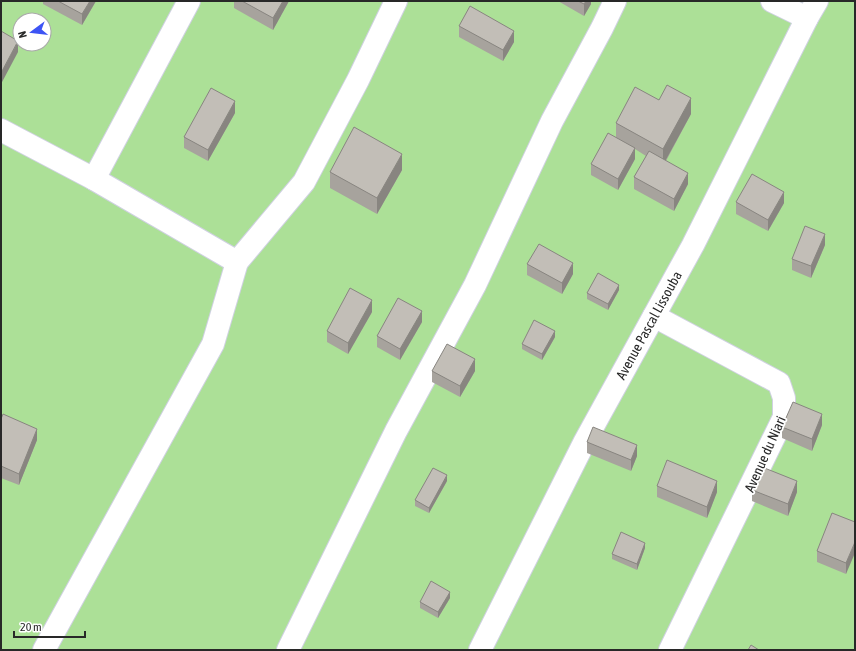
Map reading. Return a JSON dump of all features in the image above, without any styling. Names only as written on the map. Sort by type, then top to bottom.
[{"type":"street","points":[[94,179],[189,1]]},
{"type":"street","points":[[44,650],[213,344],[237,262],[304,182],[358,80],[396,1]]},
{"type":"street","points":[[288,650],[396,431],[475,285],[552,121],[615,1]]},
{"type":"street","points":[[772,1],[812,10]]},
{"type":"street","name":"Avenue Pascal Lissouba","points":[[480,650],[585,442],[693,245],[812,10]]},
{"type":"street","points":[[1,130],[94,179],[237,262]]},
{"type":"street","name":"Avenue du Niari","points":[[654,316],[779,383],[784,398],[784,417],[670,650]]},
{"type":"green space","points":[[1,1],[855,1],[855,650],[1,650]]},
{"type":"building","points":[[58,1],[90,1],[82,14]]},
{"type":"building","points":[[242,1],[283,1],[273,18]]},
{"type":"building","points":[[578,1],[586,1],[584,4]]},
{"type":"building","points":[[470,6],[514,31],[503,50],[459,26]]},
{"type":"building","points":[[1,31],[12,37],[12,52],[1,73]]},
{"type":"building","points":[[667,85],[691,98],[663,149],[616,123],[635,87],[659,100]]},
{"type":"building","points":[[211,88],[235,101],[208,150],[184,137]]},
{"type":"building","points":[[354,127],[402,154],[377,198],[330,172]]},
{"type":"building","points":[[608,133],[635,148],[618,179],[591,164]]},
{"type":"building","points":[[649,151],[688,173],[674,199],[634,177]]},
{"type":"building","points":[[752,174],[784,192],[768,220],[736,202]]},
{"type":"building","points":[[805,226],[825,234],[811,266],[792,259]]},
{"type":"building","points":[[539,244],[573,263],[562,283],[527,264]]},
{"type":"building","points":[[598,273],[619,285],[608,304],[587,293]]},
{"type":"building","points":[[350,288],[372,300],[348,343],[327,331]]},
{"type":"building","points":[[398,298],[422,311],[400,349],[377,336]]},
{"type":"building","points":[[534,320],[555,331],[542,354],[522,344]]},
{"type":"building","points":[[447,344],[475,359],[460,386],[432,371]]},
{"type":"building","points":[[793,402],[822,414],[812,439],[782,427]]},
{"type":"building","points":[[3,414],[37,429],[19,474],[1,466],[1,419]]},
{"type":"building","points":[[593,427],[637,445],[631,460],[587,442]]},
{"type":"building","points":[[667,460],[717,481],[707,507],[657,486]]},
{"type":"building","points":[[762,467],[797,481],[788,504],[752,490]]},
{"type":"building","points":[[433,468],[447,475],[429,508],[415,500]]},
{"type":"building","points":[[832,513],[855,522],[855,542],[846,563],[817,551]]},
{"type":"building","points":[[621,532],[645,543],[637,564],[612,554]]},
{"type":"building","points":[[431,581],[450,592],[438,612],[420,602]]},
{"type":"building","points":[[751,645],[759,650],[748,650]]}]
